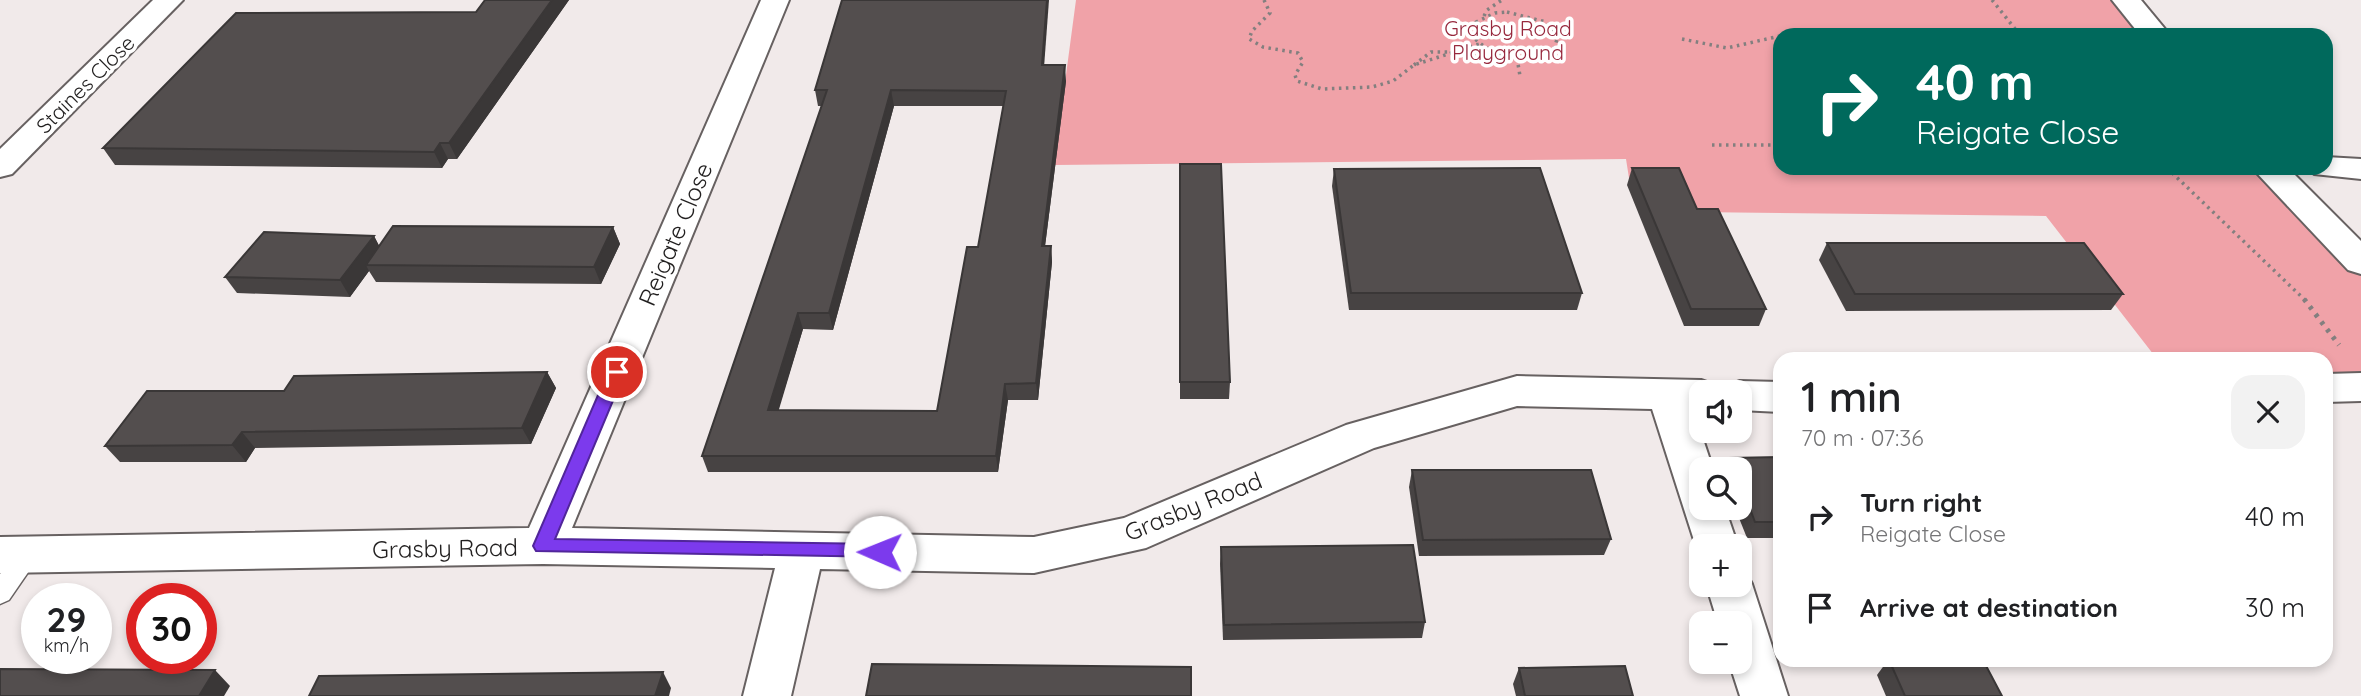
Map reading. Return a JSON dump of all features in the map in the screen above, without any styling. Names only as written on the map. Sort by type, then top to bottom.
[{"type":"street","name":"Staines Close","points":[[0,167],[169,0]]},
{"type":"street","name":"Reigate Close","points":[[543,546],[775,0]]},
{"type":"street","points":[[2126,0],[2149,28]]},
{"type":"street","points":[[2333,167],[2361,169]]},
{"type":"street","points":[[2276,175],[2361,262]]},
{"type":"street","points":[[2333,383],[2353,370]]},
{"type":"street","name":"Grasby Road","points":[[14,555],[543,546],[1034,555],[1130,535],[1361,436],[1517,391],[1684,395]]},
{"type":"street","points":[[1684,395],[1694,457]]},
{"type":"street","points":[[1752,396],[1773,397]]},
{"type":"street","points":[[767,696],[802,550]]},
{"type":"street","points":[[1733,597],[1765,696]]},
{"type":"lane","points":[[0,593],[14,555]]},
{"type":"path","points":[[1265,0],[1270,13],[1252,31],[1249,39],[1263,47],[1298,53],[1303,62],[1296,75],[1304,85],[1322,89],[1372,87],[1394,81],[1425,53],[1441,50],[1455,52]]},
{"type":"path","points":[[1483,17],[1486,10],[1502,0]]},
{"type":"path","points":[[1992,0],[2014,28]]},
{"type":"path","points":[[1521,13],[1546,22],[1558,36],[1554,49],[1544,55],[1517,58],[1489,51],[1479,44],[1472,29],[1483,17],[1521,13]]},
{"type":"path","points":[[1682,39],[1727,48],[1773,38]]},
{"type":"path","points":[[1414,65],[1479,44]]},
{"type":"path","points":[[1517,58],[1520,76]]},
{"type":"path","points":[[1712,145],[1773,145]]},
{"type":"path","points":[[2174,175],[2298,291],[2353,370]]},
{"type":"green space","name":"Grasby Road Playground","points":[[1076,0],[2128,0],[2151,28],[1773,28],[1773,175],[2277,175],[2361,271],[2361,392],[2333,390],[2333,352],[2152,352],[2046,216],[1693,212],[1669,178],[1629,178],[1626,159],[1054,165]]},
{"type":"building","points":[[485,0],[552,0],[449,143],[440,143],[434,152],[103,148],[236,13],[476,12]]},
{"type":"building","points":[[842,0],[1047,0],[1042,65],[1065,65],[1042,246],[1051,246],[1036,383],[1005,384],[996,456],[702,456],[827,90],[815,90]],"holes":[[[891,90],[1006,91],[978,247],[967,247],[937,411],[768,410],[798,313],[829,313]]]},
{"type":"building","points":[[1180,164],[1221,164],[1230,382],[1180,382]]},
{"type":"building","points":[[1540,168],[1582,293],[1351,293],[1334,169]]},
{"type":"building","points":[[1632,168],[1679,168],[1697,209],[1718,209],[1766,309],[1691,309]]},
{"type":"building","points":[[393,226],[613,227],[594,267],[366,265]]},
{"type":"building","points":[[264,232],[374,236],[340,280],[225,277]]},
{"type":"building","points":[[1827,243],[2084,243],[2123,294],[1855,294]]},
{"type":"building","points":[[547,372],[522,428],[242,432],[232,445],[105,446],[147,391],[284,391],[294,376]]},
{"type":"building","points":[[1773,457],[1773,522],[1755,522],[1752,514],[1752,458]]},
{"type":"building","points":[[1412,470],[1591,470],[1611,539],[1423,540]]},
{"type":"building","points":[[1413,545],[1425,622],[1224,625],[1221,547]]},
{"type":"building","points":[[872,664],[1191,667],[1191,696],[866,696]]},
{"type":"building","points":[[1625,666],[1633,696],[1525,696],[1519,668]]},
{"type":"building","points":[[1892,667],[1987,667],[2002,696],[1905,696]]},
{"type":"building","points":[[0,669],[21,669],[21,674],[112,674],[112,670],[126,670],[126,674],[213,674],[199,696],[0,696]]},
{"type":"building","points":[[663,672],[655,696],[309,696],[319,676]]},
{"type":"route","points":[[617,372],[543,546],[880,552]]}]
